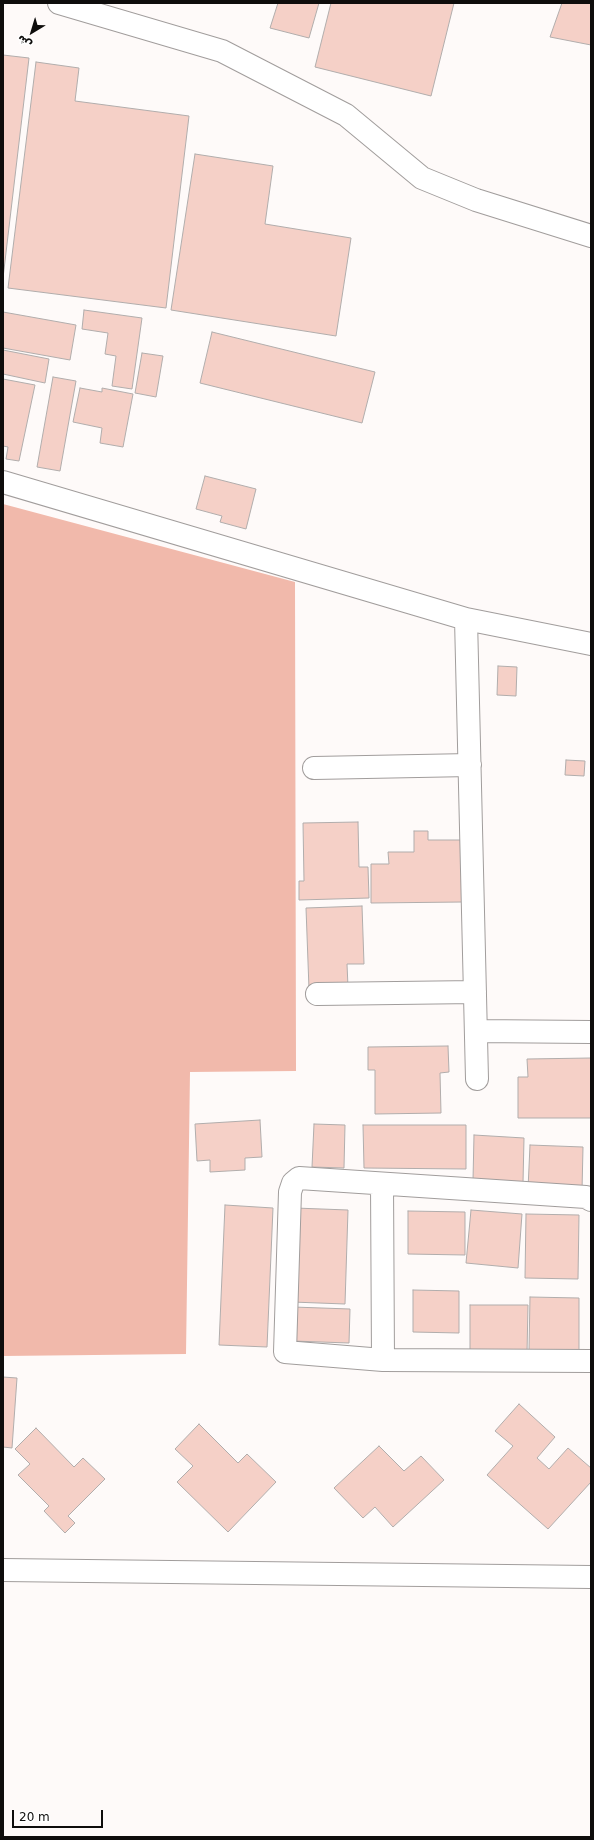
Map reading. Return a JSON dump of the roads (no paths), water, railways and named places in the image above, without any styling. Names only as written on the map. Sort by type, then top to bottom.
[{"type":"street","points":[[60,3],[222,50],[346,115],[422,178],[476,200],[591,236]]},
{"type":"street","points":[[3,482],[466,619],[591,644]]},
{"type":"street","points":[[466,619],[477,1079]]},
{"type":"street","points":[[314,768],[470,765]]},
{"type":"street","points":[[317,994],[475,992]]},
{"type":"street","points":[[476,1031],[591,1032]]},
{"type":"street","points":[[591,1200],[586,1197],[299,1178],[293,1183],[290,1192],[285,1352],[383,1360],[591,1361]]},
{"type":"street","points":[[382,1184],[383,1360]]},
{"type":"street","points":[[3,1570],[591,1577]]}]
